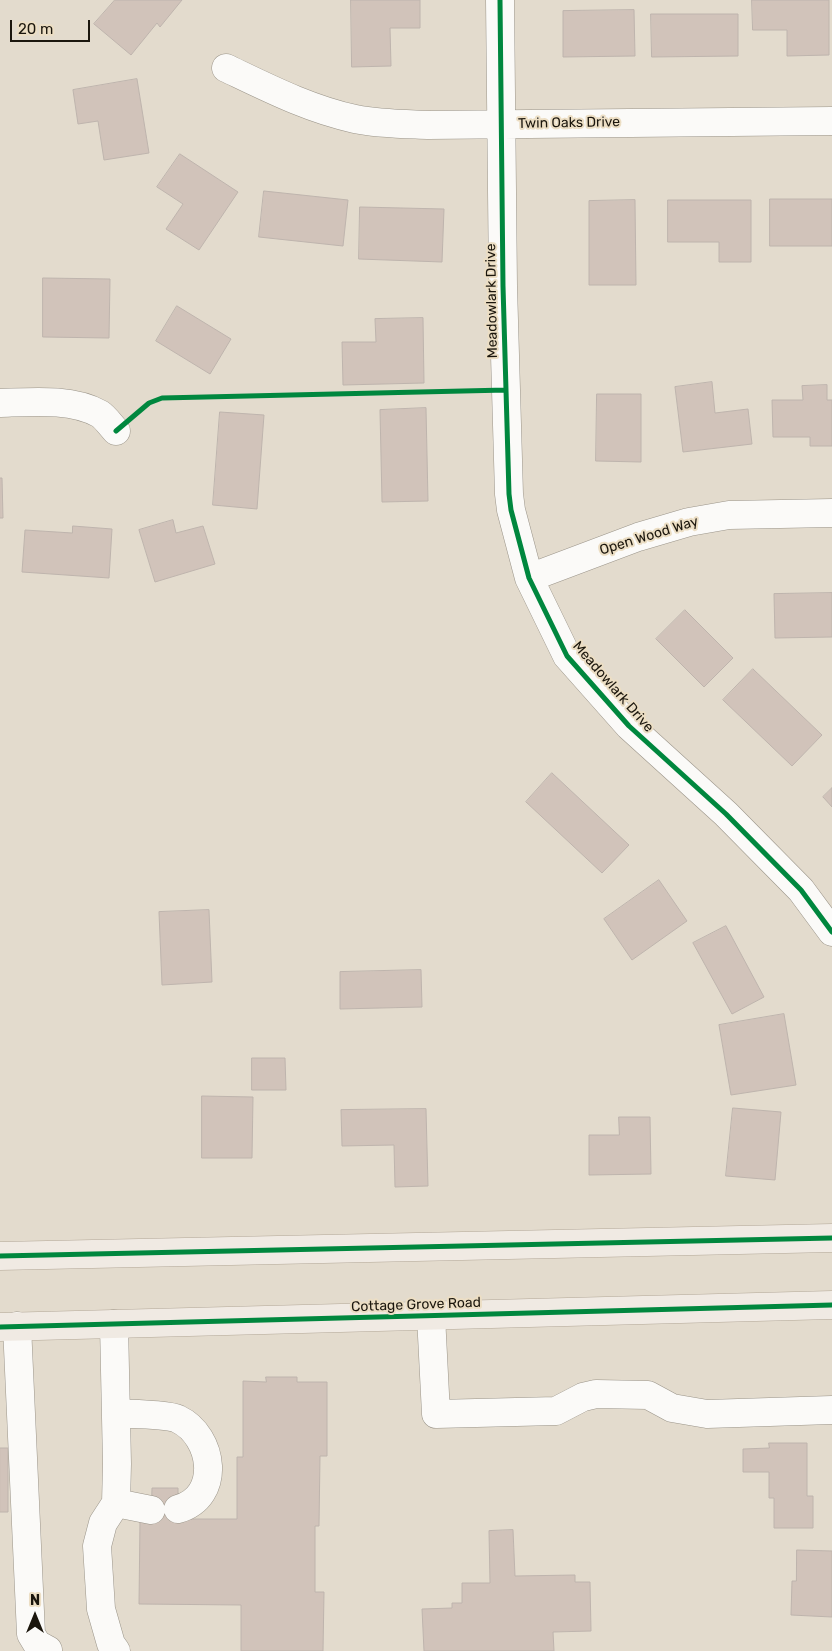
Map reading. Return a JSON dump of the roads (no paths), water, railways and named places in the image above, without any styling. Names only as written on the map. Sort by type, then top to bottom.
[{"type":"main road","points":[[0,1256],[832,1238]]},
{"type":"main road","name":"Cottage Grove Road","points":[[9,1326],[832,1305]]},
{"type":"street","name":"Meadowlark Drive","points":[[500,0],[503,286],[509,494],[511,510],[530,578],[567,656],[629,726],[726,814],[801,890],[832,932]]},
{"type":"street","name":"Twin Oaks Drive","points":[[226,68],[319,110],[357,119],[428,125],[832,121]]},
{"type":"street","points":[[0,403],[50,402],[86,408],[102,415],[116,431]]},
{"type":"street","name":"Open Wood Way","points":[[530,578],[638,537],[689,522],[729,515],[832,513]]},
{"type":"street","points":[[431,1316],[436,1414],[556,1411],[583,1397],[596,1394],[648,1395],[672,1408],[707,1414],[832,1410]]},
{"type":"street","points":[[114,1324],[118,1464],[116,1503],[102,1523],[97,1546],[100,1609],[111,1644],[116,1651]]},
{"type":"street","points":[[9,1326],[31,1634],[37,1644],[48,1650]]},
{"type":"street","points":[[116,1413],[176,1418],[195,1431],[202,1442],[208,1476],[203,1492],[188,1506],[178,1509]]},
{"type":"street","points":[[116,1503],[151,1510]]}]
